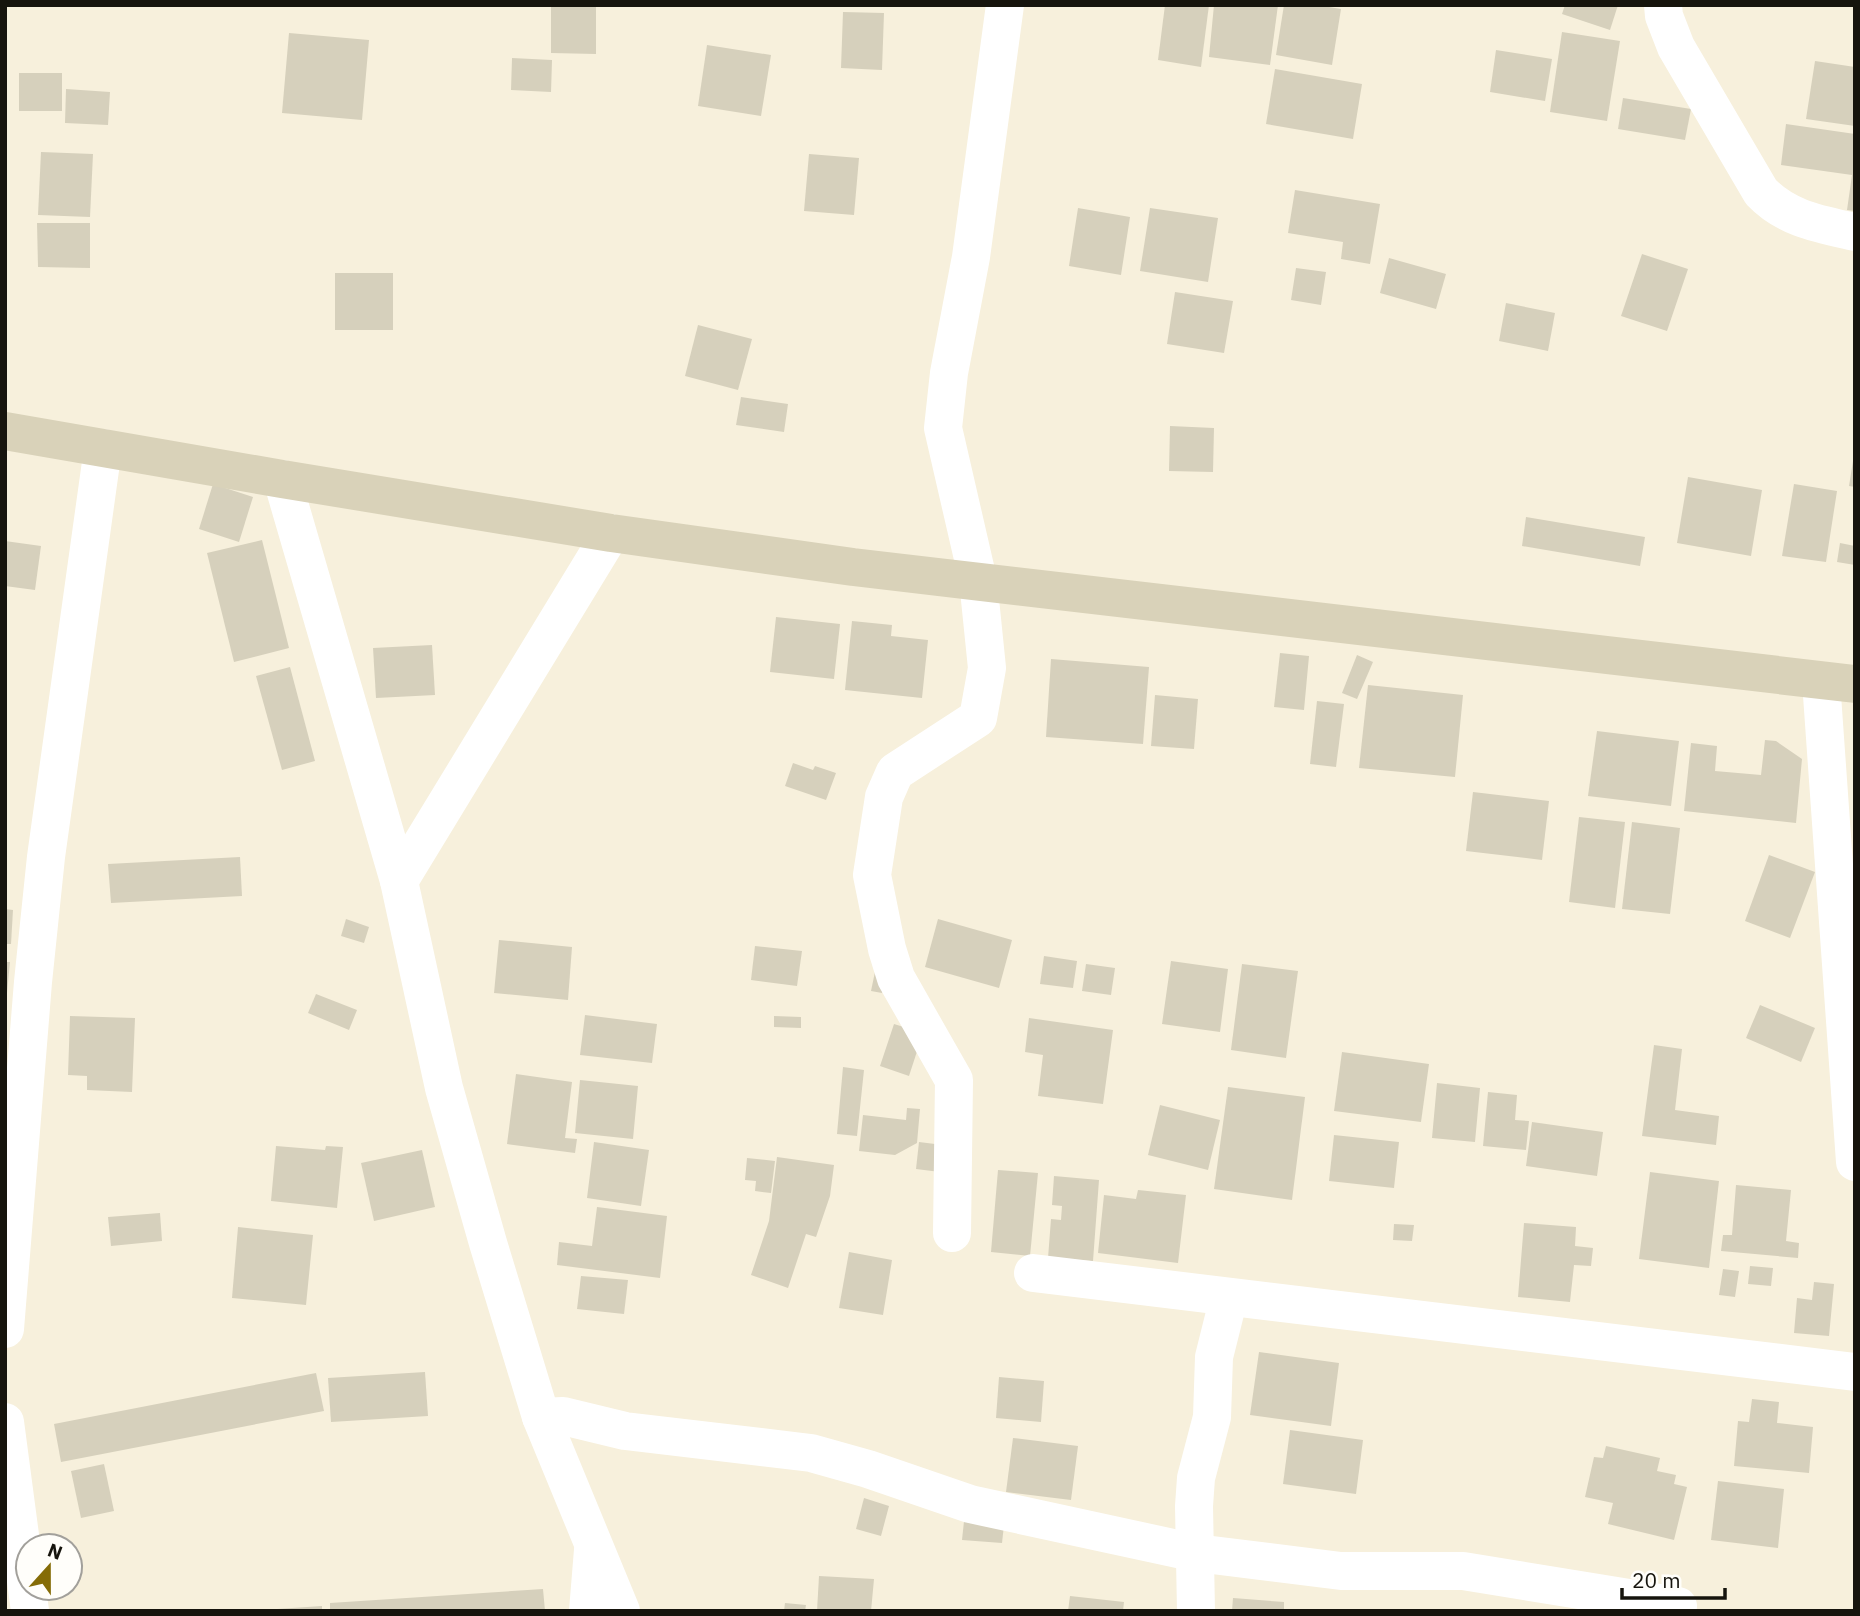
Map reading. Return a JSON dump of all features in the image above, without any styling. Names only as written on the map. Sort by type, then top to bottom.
[{"type":"main road","points":[[5,431],[282,480],[611,533],[853,567],[1838,683]]},
{"type":"street","points":[[952,1233],[954,1080],[896,978],[887,949],[872,875],[884,797],[895,772],[978,719],[988,668],[978,580],[943,428],[949,373],[973,244],[1005,5]]},
{"type":"street","points":[[1664,5],[1664,16],[1676,47],[1761,192],[1774,206],[1801,220],[1855,233]]},
{"type":"street","points":[[5,1329],[46,857],[103,448]]},
{"type":"street","points":[[282,480],[399,881],[444,1088],[488,1243],[541,1417],[621,1611]]},
{"type":"street","points":[[399,881],[611,533]]},
{"type":"street","points":[[1838,683],[1855,1162]]},
{"type":"street","points":[[1033,1273],[1855,1372]]},
{"type":"street","points":[[1196,1611],[1196,1478],[1212,1417],[1214,1357],[1228,1297]]},
{"type":"street","points":[[541,1417],[563,1416],[625,1431],[811,1453],[970,1503],[1196,1553],[1341,1571],[1463,1571],[1678,1606]]},
{"type":"street","points":[[5,1422],[30,1611]]},
{"type":"street","points":[[588,1611],[593,1543]]},
{"type":"building","points":[[551,5],[596,5],[596,54],[551,53]]},
{"type":"building","points":[[1165,5],[1209,5],[1201,67],[1158,60]]},
{"type":"building","points":[[1214,5],[1278,5],[1270,65],[1209,57]]},
{"type":"building","points":[[1284,5],[1317,5],[1341,9],[1332,65],[1276,55]]},
{"type":"building","points":[[1565,5],[1618,5],[1610,30],[1562,14]]},
{"type":"building","points":[[843,12],[884,13],[882,70],[841,68]]},
{"type":"building","points":[[1562,32],[1620,41],[1607,121],[1550,112]]},
{"type":"building","points":[[289,33],[369,40],[362,120],[282,113]]},
{"type":"building","points":[[707,45],[771,55],[761,116],[698,106]]},
{"type":"building","points":[[1496,50],[1552,59],[1545,101],[1490,92]]},
{"type":"building","points":[[512,58],[552,60],[551,92],[511,90]]},
{"type":"building","points":[[1815,61],[1855,67],[1855,126],[1806,119]]},
{"type":"building","points":[[1275,69],[1362,84],[1353,139],[1266,124]]},
{"type":"building","points":[[19,73],[62,73],[62,111],[19,111]]},
{"type":"building","points":[[66,89],[110,92],[108,125],[65,123]]},
{"type":"building","points":[[1623,98],[1691,109],[1685,140],[1618,129]]},
{"type":"building","points":[[1786,124],[1855,134],[1855,211],[1847,210],[1852,175],[1781,165]]},
{"type":"building","points":[[41,152],[93,154],[90,217],[38,215]]},
{"type":"building","points":[[809,154],[859,158],[854,215],[804,211]]},
{"type":"building","points":[[1295,190],[1380,204],[1370,264],[1341,259],[1343,242],[1288,233]]},
{"type":"building","points":[[1078,208],[1130,217],[1121,275],[1069,266]]},
{"type":"building","points":[[1150,208],[1218,218],[1208,282],[1140,271]]},
{"type":"building","points":[[37,223],[90,223],[90,268],[38,267]]},
{"type":"building","points":[[1642,254],[1688,269],[1667,331],[1621,316]]},
{"type":"building","points":[[1389,258],[1446,274],[1436,309],[1380,293]]},
{"type":"building","points":[[1296,268],[1326,272],[1321,305],[1291,300]]},
{"type":"building","points":[[335,273],[393,273],[393,330],[335,330]]},
{"type":"building","points":[[1175,292],[1233,301],[1224,353],[1167,344]]},
{"type":"building","points":[[1506,303],[1555,313],[1548,351],[1499,341]]},
{"type":"building","points":[[698,325],[752,339],[738,390],[685,376]]},
{"type":"building","points":[[741,397],[788,404],[784,432],[736,425]]},
{"type":"building","points":[[1170,426],[1214,428],[1213,472],[1169,471]]},
{"type":"building","points":[[1855,461],[1855,487],[1849,486]]},
{"type":"building","points":[[1688,477],[1762,490],[1751,556],[1677,543]]},
{"type":"building","points":[[213,484],[253,497],[239,542],[199,529]]},
{"type":"building","points":[[1794,484],[1837,491],[1826,562],[1782,556]]},
{"type":"building","points":[[1526,517],[1645,537],[1640,566],[1522,546]]},
{"type":"building","points":[[262,540],[289,648],[234,662],[207,553]]},
{"type":"building","points":[[5,541],[41,546],[35,590],[5,586]]},
{"type":"building","points":[[1840,543],[1855,546],[1855,565],[1837,562]]},
{"type":"building","points":[[776,617],[840,624],[834,679],[770,672]]},
{"type":"building","points":[[852,621],[892,625],[891,636],[928,640],[922,698],[845,690]]},
{"type":"building","points":[[432,645],[435,695],[376,698],[373,648]]},
{"type":"building","points":[[1280,653],[1309,656],[1304,710],[1274,707]]},
{"type":"building","points":[[1357,655],[1373,662],[1357,699],[1342,693]]},
{"type":"building","points":[[1051,659],[1149,667],[1143,744],[1046,737]]},
{"type":"building","points":[[290,667],[315,761],[282,770],[256,676]]},
{"type":"building","points":[[1368,685],[1463,695],[1455,777],[1359,768]]},
{"type":"building","points":[[1155,695],[1198,699],[1194,749],[1151,746]]},
{"type":"building","points":[[1317,701],[1344,704],[1336,767],[1310,764]]},
{"type":"building","points":[[1597,731],[1679,741],[1671,806],[1588,796]]},
{"type":"building","points":[[1765,740],[1776,741],[1802,759],[1796,823],[1684,811],[1691,743],[1717,746],[1715,771],[1761,775]]},
{"type":"building","points":[[793,763],[813,770],[815,766],[836,773],[826,800],[785,786]]},
{"type":"building","points":[[1473,792],[1549,801],[1542,860],[1466,851]]},
{"type":"building","points":[[1579,817],[1625,822],[1615,908],[1569,902]]},
{"type":"building","points":[[1632,822],[1680,828],[1670,914],[1622,909]]},
{"type":"building","points":[[1769,855],[1815,872],[1790,938],[1745,921]]},
{"type":"building","points":[[240,857],[242,896],[111,903],[108,864]]},
{"type":"building","points":[[5,909],[13,910],[11,944],[5,944]]},
{"type":"building","points":[[346,919],[369,927],[364,943],[341,936]]},
{"type":"building","points":[[938,919],[1012,940],[999,988],[925,967]]},
{"type":"building","points":[[499,940],[572,947],[568,1000],[494,993]]},
{"type":"building","points":[[755,946],[802,951],[797,986],[751,980]]},
{"type":"building","points":[[1044,956],[1077,961],[1073,988],[1040,984]]},
{"type":"building","points":[[1171,961],[1228,969],[1220,1032],[1162,1024]]},
{"type":"building","points":[[5,962],[10,962],[7,993],[5,993]]},
{"type":"building","points":[[1086,964],[1115,968],[1111,995],[1082,991]]},
{"type":"building","points":[[1242,964],[1298,971],[1286,1058],[1231,1050]]},
{"type":"building","points":[[876,967],[886,970],[882,993],[871,991]]},
{"type":"building","points":[[316,994],[357,1010],[349,1030],[308,1013]]},
{"type":"building","points":[[1760,1005],[1815,1028],[1801,1062],[1746,1038]]},
{"type":"building","points":[[585,1015],[657,1024],[652,1063],[580,1055]]},
{"type":"building","points":[[70,1016],[135,1018],[132,1092],[87,1090],[87,1076],[68,1075]]},
{"type":"building","points":[[774,1016],[801,1017],[801,1028],[774,1027]]},
{"type":"building","points":[[1029,1018],[1113,1030],[1103,1104],[1038,1096],[1043,1055],[1025,1052]]},
{"type":"building","points":[[894,1024],[923,1033],[909,1076],[880,1066]]},
{"type":"building","points":[[1654,1045],[1682,1049],[1675,1110],[1719,1116],[1716,1145],[1642,1136]]},
{"type":"building","points":[[1342,1052],[1429,1064],[1421,1122],[1334,1111]]},
{"type":"building","points":[[843,1067],[864,1070],[857,1136],[837,1134]]},
{"type":"building","points":[[516,1074],[572,1082],[565,1138],[577,1139],[575,1153],[507,1144]]},
{"type":"building","points":[[580,1080],[638,1086],[633,1139],[575,1133]]},
{"type":"building","points":[[1437,1083],[1480,1088],[1475,1142],[1432,1138]]},
{"type":"building","points":[[1228,1087],[1305,1097],[1292,1200],[1214,1189]]},
{"type":"building","points":[[1488,1092],[1517,1095],[1515,1120],[1529,1121],[1526,1150],[1483,1146]]},
{"type":"building","points":[[1160,1105],[1220,1120],[1208,1170],[1148,1155]]},
{"type":"building","points":[[907,1108],[920,1109],[917,1143],[895,1155],[859,1151],[863,1115],[906,1120]]},
{"type":"building","points":[[1532,1122],[1603,1132],[1597,1176],[1526,1166]]},
{"type":"building","points":[[1334,1135],[1399,1142],[1394,1188],[1329,1181]]},
{"type":"building","points":[[594,1142],[649,1150],[641,1206],[587,1198]]},
{"type":"building","points":[[919,1142],[943,1145],[940,1172],[916,1169]]},
{"type":"building","points":[[276,1146],[325,1150],[326,1146],[343,1147],[337,1208],[271,1201]]},
{"type":"building","points":[[422,1150],[435,1207],[374,1221],[361,1163]]},
{"type":"building","points":[[777,1157],[834,1165],[830,1196],[816,1237],[806,1234],[788,1288],[751,1275],[769,1221]]},
{"type":"building","points":[[747,1158],[775,1161],[771,1193],[755,1191],[756,1181],[745,1180]]},
{"type":"building","points":[[998,1170],[1038,1173],[1030,1256],[991,1252]]},
{"type":"building","points":[[1650,1172],[1719,1181],[1709,1268],[1639,1259]]},
{"type":"building","points":[[1054,1176],[1099,1180],[1093,1261],[1048,1258],[1051,1219],[1061,1220],[1062,1206],[1052,1205]]},
{"type":"building","points":[[1736,1185],[1791,1190],[1786,1241],[1799,1243],[1798,1258],[1721,1251],[1723,1235],[1732,1235]]},
{"type":"building","points":[[1138,1190],[1186,1195],[1178,1263],[1098,1253],[1104,1195],[1136,1199]]},
{"type":"building","points":[[597,1207],[667,1216],[660,1278],[557,1265],[559,1242],[592,1246]]},
{"type":"building","points":[[160,1213],[162,1241],[111,1246],[108,1217]]},
{"type":"building","points":[[1524,1223],[1576,1227],[1575,1246],[1593,1248],[1591,1266],[1574,1265],[1570,1302],[1518,1297]]},
{"type":"building","points":[[1394,1224],[1414,1225],[1412,1241],[1393,1240]]},
{"type":"building","points":[[238,1227],[313,1235],[306,1305],[232,1298]]},
{"type":"building","points":[[849,1252],[892,1260],[883,1315],[839,1308]]},
{"type":"building","points":[[1750,1266],[1773,1268],[1771,1286],[1748,1284]]},
{"type":"building","points":[[1723,1269],[1739,1271],[1735,1297],[1719,1295]]},
{"type":"building","points":[[581,1276],[628,1280],[624,1314],[577,1309]]},
{"type":"building","points":[[1814,1282],[1834,1284],[1829,1336],[1794,1333],[1797,1298],[1812,1300]]},
{"type":"building","points":[[1259,1352],[1339,1363],[1331,1426],[1250,1415]]},
{"type":"building","points":[[425,1372],[428,1416],[331,1422],[328,1378]]},
{"type":"building","points":[[316,1373],[324,1411],[61,1462],[54,1424]]},
{"type":"building","points":[[999,1377],[1044,1381],[1041,1422],[996,1418]]},
{"type":"building","points":[[1752,1399],[1779,1402],[1777,1423],[1813,1427],[1809,1473],[1734,1466],[1738,1421],[1749,1422]]},
{"type":"building","points":[[1290,1430],[1363,1440],[1356,1494],[1283,1484]]},
{"type":"building","points":[[1013,1438],[1078,1446],[1071,1500],[1006,1492]]},
{"type":"building","points":[[1606,1446],[1660,1458],[1657,1471],[1676,1475],[1674,1484],[1687,1487],[1674,1540],[1608,1524],[1613,1503],[1585,1497],[1594,1457],[1603,1458]]},
{"type":"building","points":[[104,1464],[114,1511],[81,1518],[71,1471]]},
{"type":"building","points":[[1718,1481],[1784,1489],[1778,1548],[1711,1540]]},
{"type":"building","points":[[864,1498],[889,1506],[881,1536],[856,1529]]},
{"type":"building","points":[[965,1512],[1005,1516],[1002,1543],[962,1540]]},
{"type":"building","points":[[819,1576],[874,1579],[871,1611],[817,1611]]},
{"type":"building","points":[[543,1589],[545,1611],[330,1611],[330,1603]]},
{"type":"building","points":[[1070,1596],[1124,1602],[1123,1611],[1068,1611]]},
{"type":"building","points":[[1233,1598],[1284,1602],[1284,1611],[1232,1611]]},
{"type":"building","points":[[785,1603],[806,1605],[805,1611],[784,1611]]},
{"type":"building","points":[[322,1606],[322,1611],[277,1611],[277,1609]]}]
